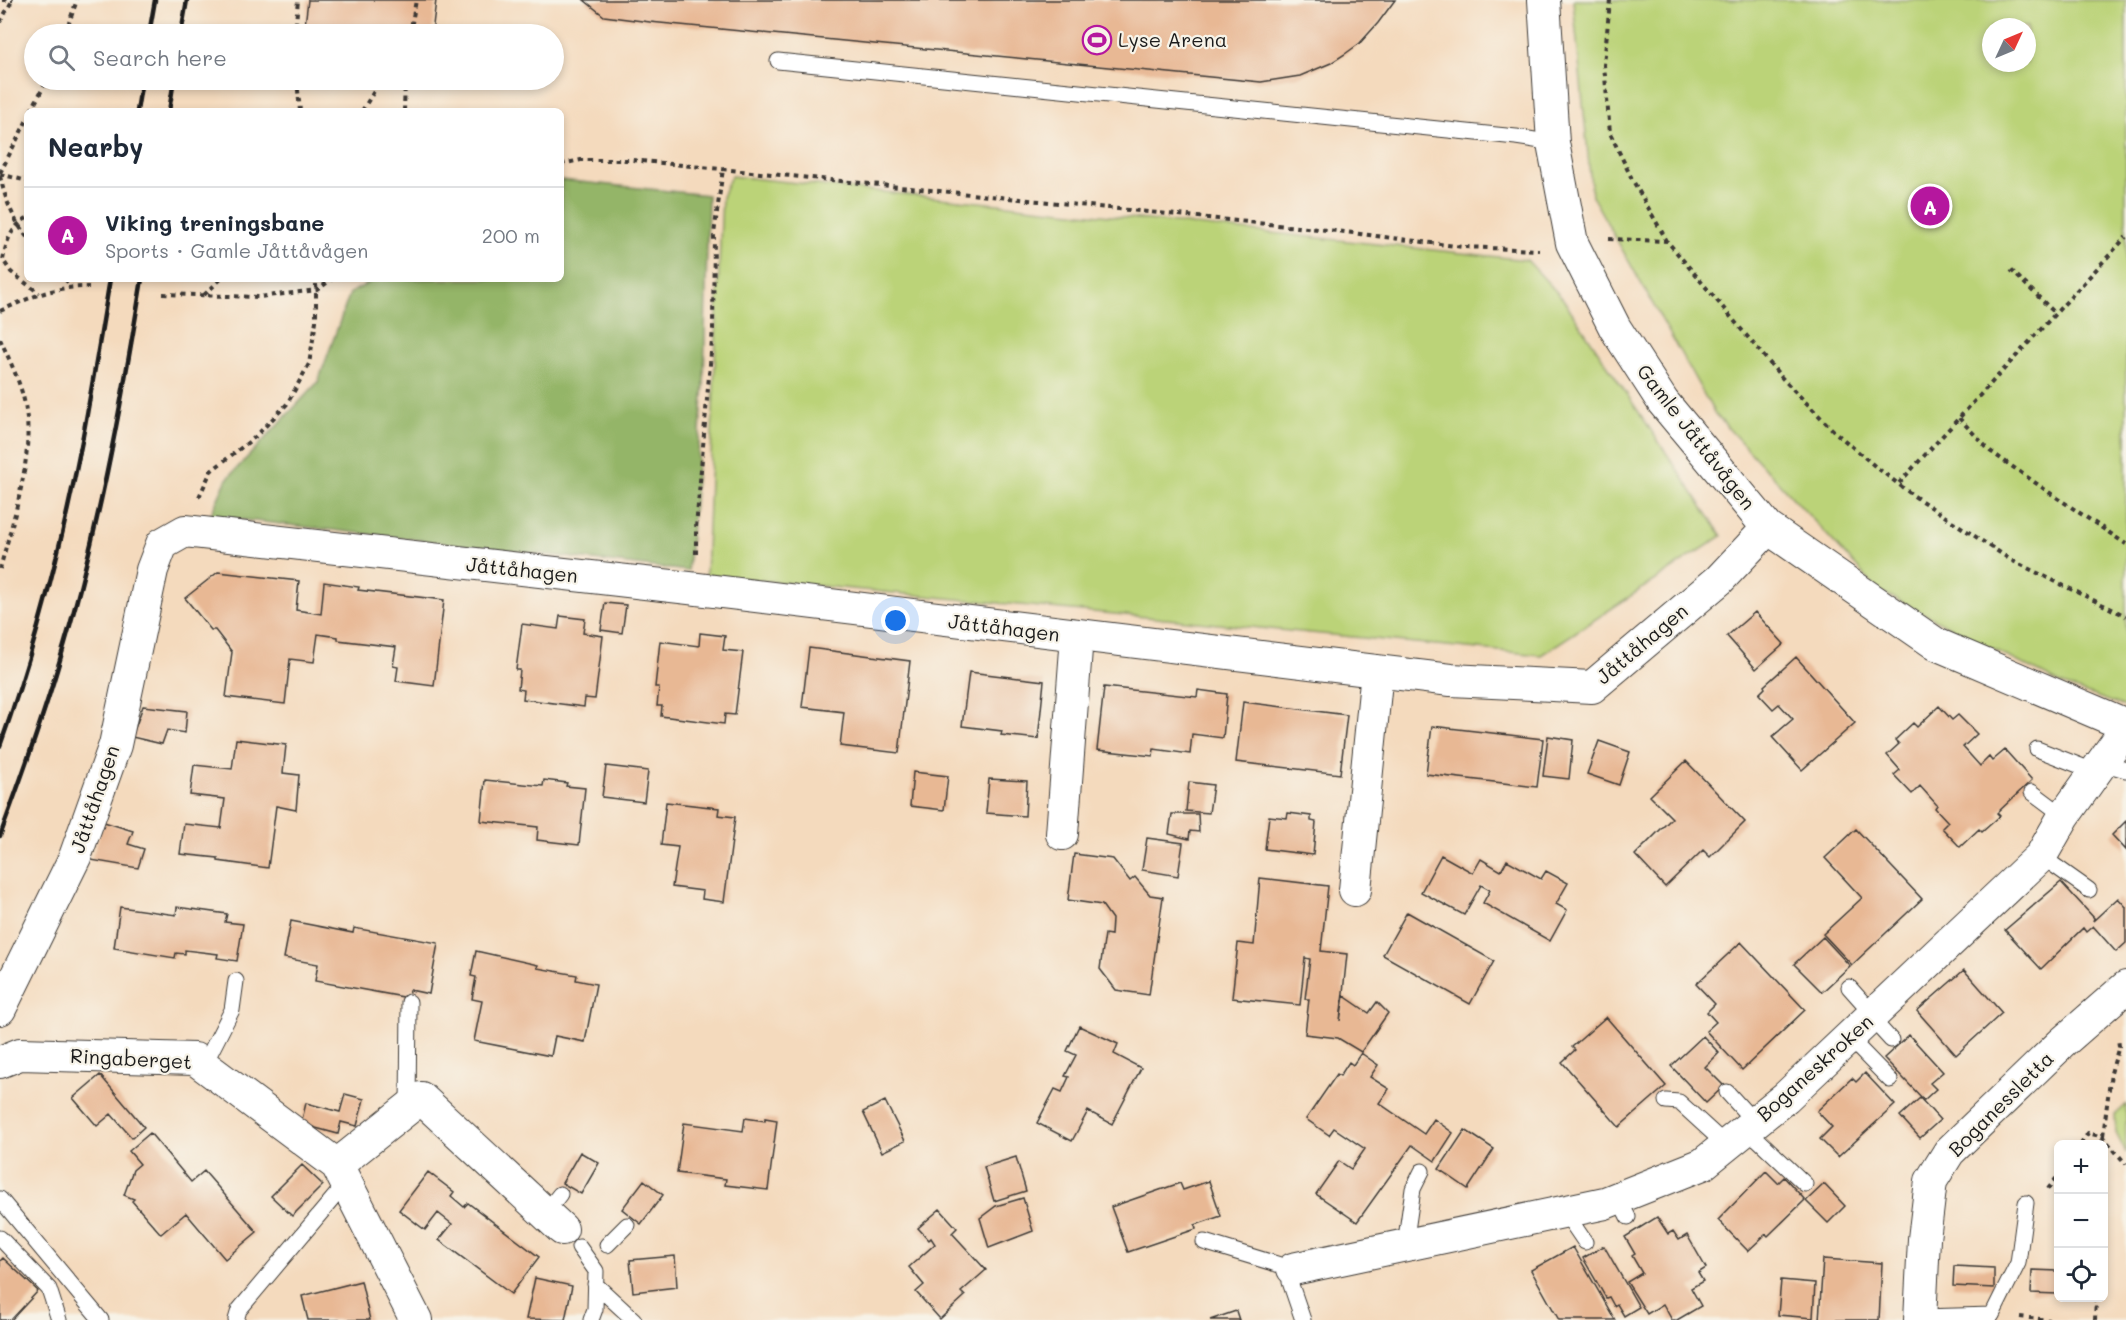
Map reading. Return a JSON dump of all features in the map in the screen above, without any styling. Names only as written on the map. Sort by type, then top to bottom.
[{"type":"street","name":"Gamle Jåttåvågen","points":[[1544,0],[1552,143],[1572,243],[1615,328],[1663,402],[1768,528],[1936,644],[2126,727]]},
{"type":"street","name":"Jåttåhagen","points":[[0,1009],[75,857],[115,746],[152,570],[162,543],[185,531],[689,588],[1451,680],[1592,687],[1719,580],[1768,528]]},
{"type":"street","points":[[1062,834],[1077,636]]},
{"type":"street","points":[[1356,890],[1377,671]]},
{"type":"street","name":"Boganeskroken","points":[[1293,1269],[1605,1203],[1623,1207],[1703,1164],[1786,1097],[2041,856],[2064,816],[2108,768],[2126,727]]},
{"type":"street","name":"Boganessletta","points":[[1920,1318],[1924,1239],[1931,1182],[1949,1152],[2062,1043],[2120,992]]},
{"type":"street","name":"Ringaberget","points":[[0,1062],[20,1054],[195,1059],[342,1174],[410,1319]]},
{"type":"street","points":[[342,1174],[408,1108],[421,1098],[516,1200],[561,1221]]},
{"type":"lane","points":[[778,61],[1516,137],[1552,143]]},
{"type":"lane","points":[[2037,749],[2108,768]]},
{"type":"lane","points":[[2032,792],[2064,816]]},
{"type":"lane","points":[[2041,856],[2089,890]]},
{"type":"lane","points":[[204,1065],[232,1010],[236,981]]},
{"type":"lane","points":[[1849,987],[1890,1080]]},
{"type":"lane","points":[[408,1108],[409,1002]]},
{"type":"lane","points":[[1864,1023],[1891,1040]]},
{"type":"lane","points":[[1727,1092],[1742,1132]]},
{"type":"lane","points":[[1666,1101],[1679,1101],[1742,1132],[1805,1184]]},
{"type":"lane","points":[[1403,1246],[1413,1189],[1422,1171]]},
{"type":"lane","points":[[237,1320],[239,1310],[342,1174]]},
{"type":"lane","points":[[0,1199],[101,1320]]},
{"type":"lane","points":[[1920,1318],[1992,1315],[2018,1263],[2026,1203]]},
{"type":"lane","points":[[1564,1211],[1585,1242]]},
{"type":"lane","points":[[561,1221],[596,1271],[595,1309],[591,1320]]},
{"type":"lane","points":[[607,1245],[627,1225]]},
{"type":"lane","points":[[0,1238],[49,1289],[59,1320]]},
{"type":"lane","points":[[1204,1242],[1293,1269],[1290,1282],[1303,1320]]},
{"type":"lane","points":[[595,1284],[634,1320]]},
{"type":"path","points":[[2,0],[13,0]]},
{"type":"path","points":[[0,22],[13,0]]},
{"type":"path","points":[[69,24],[77,0]]},
{"type":"path","points":[[296,24],[298,0]]},
{"type":"path","points":[[412,24],[416,0]]},
{"type":"path","points":[[1610,0],[1604,65],[1610,133],[1632,179],[1667,241],[1784,379],[1836,433],[1876,467],[1914,496],[2011,560],[2126,616]]},
{"type":"path","points":[[34,108],[43,90]]},
{"type":"path","points":[[298,90],[300,108]]},
{"type":"path","points":[[364,108],[375,90]]},
{"type":"path","points":[[404,108],[405,90]]},
{"type":"path","points":[[24,126],[0,174],[4,194],[17,224],[24,233]]},
{"type":"path","points":[[564,163],[581,160],[632,160],[1337,231],[1463,247],[1533,251],[1572,243]]},
{"type":"path","points":[[689,588],[696,570],[696,528],[713,329],[714,234],[723,169]]},
{"type":"path","points":[[0,174],[24,180]]},
{"type":"path","points":[[24,220],[17,224],[6,242],[3,260],[11,272],[24,282]]},
{"type":"path","points":[[1899,483],[2126,237]]},
{"type":"path","points":[[1607,239],[1667,241]]},
{"type":"path","points":[[2011,270],[2055,313]]},
{"type":"path","points":[[24,282],[39,293]]},
{"type":"path","points":[[68,282],[72,286]]},
{"type":"path","points":[[204,295],[218,282]]},
{"type":"path","points":[[185,531],[212,471],[255,437],[287,404],[309,364],[316,321],[316,282]]},
{"type":"path","points":[[163,294],[259,297],[316,290],[328,282]]},
{"type":"path","points":[[0,311],[39,293],[72,286],[89,287]]},
{"type":"path","points":[[0,339],[25,405],[27,446],[19,501],[0,569]]},
{"type":"path","points":[[1959,418],[1990,451],[2126,544]]},
{"type":"path","points":[[2103,1140],[2111,1073],[2119,1046],[2120,992]]},
{"type":"path","points":[[2084,1140],[2088,1133],[2103,1137],[2126,1164]]},
{"type":"path","points":[[2095,1320],[2096,1302]]},
{"type":"green space","points":[[1573,0],[2126,0],[2126,707],[2063,685],[1878,590],[1715,414],[1592,196]]},
{"type":"green space","points":[[731,176],[1527,260],[1563,299],[1722,536],[1541,655],[706,575],[722,197]]},
{"type":"green space","points":[[564,180],[708,195],[704,385],[688,571],[210,516],[227,479],[318,382],[350,293],[370,282],[564,282]]},
{"type":"green space","points":[[2126,1105],[2126,1153],[2116,1133],[2115,1115]]},
{"type":"building","points":[[308,0],[436,0],[433,24],[305,24]]},
{"type":"building","name":"Lyse Arena","points":[[584,0],[1395,0],[1360,43],[1331,63],[1300,76],[1261,82],[650,22],[604,16]]},
{"type":"building","points":[[218,572],[299,581],[296,610],[321,614],[324,582],[359,587],[358,590],[444,600],[434,686],[396,681],[398,667],[393,666],[396,647],[338,640],[338,637],[318,634],[314,662],[290,659],[285,704],[226,697],[232,652],[185,598]]},
{"type":"building","points":[[605,603],[626,605],[622,633],[601,630]]},
{"type":"building","points":[[1755,612],[1784,644],[1756,669],[1727,636]]},
{"type":"building","points":[[560,616],[585,619],[583,633],[603,636],[595,699],[585,698],[584,707],[523,699],[524,690],[518,689],[520,670],[516,670],[522,624],[558,629]]},
{"type":"building","points":[[700,633],[725,636],[723,650],[743,652],[735,715],[725,714],[724,724],[661,716],[662,706],[657,706],[659,687],[655,687],[660,641],[699,646]]},
{"type":"building","points":[[809,648],[910,661],[899,753],[840,746],[844,712],[802,707]]},
{"type":"building","points":[[1796,657],[1855,723],[1802,770],[1772,737],[1793,719],[1779,704],[1773,709],[1759,694],[1765,688],[1764,686]]},
{"type":"building","points":[[969,672],[1044,681],[1038,739],[1001,735],[1002,731],[962,726]]},
{"type":"building","points":[[1104,687],[1197,697],[1198,690],[1227,694],[1223,738],[1192,734],[1190,754],[1154,749],[1153,756],[1097,750]]},
{"type":"building","points":[[1243,702],[1347,715],[1340,774],[1236,762]]},
{"type":"building","points":[[143,706],[187,711],[185,733],[167,730],[162,744],[132,737]]},
{"type":"building","points":[[1939,706],[1952,720],[1958,715],[1977,734],[1963,747],[1980,766],[1989,757],[1992,761],[2005,750],[2032,780],[1997,813],[2000,816],[1982,832],[1979,829],[1960,847],[1942,828],[1948,822],[1935,808],[1937,805],[1920,786],[1912,794],[1894,775],[1900,770],[1887,755],[1899,744],[1895,740],[1913,723],[1917,727]]},
{"type":"building","points":[[1432,726],[1543,739],[1537,787],[1426,774]]},
{"type":"building","points":[[1548,736],[1573,740],[1569,779],[1543,776]]},
{"type":"building","points":[[236,739],[286,745],[283,773],[299,775],[296,810],[276,806],[268,868],[218,861],[218,858],[180,854],[184,824],[221,828],[225,799],[190,795],[194,765],[232,769]]},
{"type":"building","points":[[1599,741],[1630,752],[1619,785],[1587,774]]},
{"type":"building","points":[[1686,761],[1745,822],[1710,857],[1703,850],[1665,887],[1635,855],[1672,818],[1650,796]]},
{"type":"building","points":[[606,766],[648,771],[644,802],[602,797]]},
{"type":"building","points":[[913,772],[948,776],[944,810],[910,806]]},
{"type":"building","points":[[989,779],[1027,781],[1025,816],[986,813]]},
{"type":"building","points":[[485,780],[543,786],[544,780],[585,788],[579,845],[537,840],[538,827],[481,821]]},
{"type":"building","points":[[1189,782],[1213,785],[1209,813],[1186,811]]},
{"type":"building","points":[[666,802],[719,808],[718,815],[735,817],[724,902],[702,899],[703,891],[672,887],[678,847],[661,845]]},
{"type":"building","points":[[1288,813],[1311,816],[1311,821],[1316,822],[1313,855],[1265,849],[1269,816],[1287,818]]},
{"type":"building","points":[[1172,814],[1198,814],[1199,832],[1190,831],[1189,839],[1169,834]]},
{"type":"building","points":[[2126,821],[2126,850],[2112,835]]},
{"type":"building","points":[[104,822],[133,831],[128,844],[144,849],[138,868],[91,860]]},
{"type":"building","points":[[1856,829],[1922,899],[1852,965],[1823,934],[1862,898],[1825,858]]},
{"type":"building","points":[[1147,838],[1183,843],[1178,876],[1142,870]]},
{"type":"building","points":[[1074,854],[1113,859],[1130,881],[1135,877],[1150,895],[1163,897],[1149,995],[1116,990],[1100,969],[1105,934],[1111,935],[1112,919],[1102,905],[1068,900]]},
{"type":"building","points":[[1441,855],[1473,873],[1481,859],[1501,871],[1507,860],[1541,879],[1546,871],[1568,883],[1556,904],[1567,910],[1550,941],[1483,903],[1490,890],[1481,885],[1464,915],[1421,892]]},
{"type":"building","points":[[1260,878],[1328,886],[1321,951],[1347,954],[1340,1021],[1344,996],[1369,1013],[1377,1002],[1388,1013],[1361,1052],[1338,1038],[1305,1034],[1309,999],[1305,999],[1310,959],[1305,958],[1300,1005],[1232,998],[1238,943],[1254,945]]},
{"type":"building","points":[[2061,882],[2094,918],[2093,921],[2118,898],[2126,907],[2126,943],[2116,952],[2093,926],[2086,932],[2083,928],[2041,969],[2005,930]]},
{"type":"building","points":[[120,907],[176,915],[177,907],[227,914],[225,922],[243,924],[237,961],[217,958],[218,954],[185,950],[185,954],[176,953],[175,958],[114,948]]},
{"type":"building","points":[[1407,912],[1494,961],[1470,1004],[1383,955]]},
{"type":"building","points":[[291,921],[353,933],[354,928],[438,943],[429,994],[410,990],[409,998],[315,981],[318,964],[284,958]]},
{"type":"building","points":[[1823,937],[1850,966],[1822,992],[1794,964]]},
{"type":"building","points":[[1741,942],[1805,1010],[1742,1070],[1706,1031],[1716,1022],[1707,1012],[1715,1004],[1696,984]]},
{"type":"building","points":[[476,951],[538,965],[537,968],[577,975],[576,980],[596,984],[585,1042],[555,1036],[551,1056],[474,1041],[482,1001],[472,999],[476,977],[471,976]]},
{"type":"building","points":[[1964,970],[2002,1013],[1956,1055],[1917,1011]]},
{"type":"building","points":[[1606,1017],[1666,1086],[1619,1127],[1562,1062],[1575,1050],[1572,1047]]},
{"type":"building","points":[[1079,1026],[1118,1044],[1114,1054],[1141,1068],[1112,1124],[1088,1111],[1072,1141],[1037,1123],[1055,1089],[1062,1092],[1069,1077],[1065,1076],[1076,1055],[1067,1051]]},
{"type":"building","points":[[1909,1035],[1943,1072],[1930,1083],[1936,1089],[1924,1100],[1884,1058]]},
{"type":"building","points":[[1703,1036],[1719,1053],[1705,1067],[1724,1086],[1706,1103],[1671,1066]]},
{"type":"building","points":[[1361,1053],[1378,1065],[1370,1077],[1389,1089],[1379,1103],[1424,1134],[1434,1119],[1453,1133],[1435,1161],[1412,1145],[1357,1222],[1316,1194],[1339,1161],[1351,1169],[1365,1149],[1334,1128],[1329,1135],[1306,1119],[1337,1074],[1340,1076],[1349,1062],[1353,1065]]},
{"type":"building","points":[[1865,1073],[1895,1105],[1838,1157],[1820,1139],[1832,1127],[1817,1111],[1852,1078],[1856,1082]]},
{"type":"building","points":[[100,1075],[144,1127],[132,1138],[111,1114],[97,1126],[73,1098]]},
{"type":"building","points":[[345,1094],[364,1099],[357,1126],[341,1122],[338,1134],[301,1124],[306,1103],[340,1112]]},
{"type":"building","points":[[1920,1098],[1940,1120],[1920,1138],[1900,1116]]},
{"type":"building","points":[[885,1101],[905,1141],[882,1152],[863,1112]]},
{"type":"building","points":[[745,1118],[777,1120],[768,1190],[725,1185],[726,1179],[677,1173],[684,1123],[743,1131]]},
{"type":"building","points":[[1465,1130],[1494,1149],[1468,1189],[1439,1169]]},
{"type":"building","points":[[150,1133],[191,1182],[204,1171],[257,1232],[225,1259],[186,1213],[161,1234],[132,1201],[134,1199],[124,1195],[133,1170],[140,1164],[129,1151]]},
{"type":"building","points":[[580,1152],[599,1163],[581,1194],[562,1183]]},
{"type":"building","points":[[1016,1157],[1026,1191],[994,1201],[984,1167]]},
{"type":"building","points":[[302,1165],[323,1185],[292,1216],[271,1196]]},
{"type":"building","points":[[1766,1171],[1778,1183],[1784,1177],[1805,1200],[1768,1236],[1766,1234],[1748,1251],[1718,1220]]},
{"type":"building","points":[[428,1172],[454,1192],[451,1196],[464,1207],[468,1203],[539,1257],[511,1294],[439,1240],[452,1224],[438,1213],[425,1230],[399,1210]]},
{"type":"building","points":[[644,1180],[663,1195],[641,1224],[622,1209]]},
{"type":"building","points":[[1209,1181],[1221,1216],[1195,1225],[1196,1229],[1128,1252],[1111,1207],[1180,1183],[1183,1190]]},
{"type":"building","points":[[1824,1184],[1845,1206],[1828,1223],[1806,1201]]},
{"type":"building","points":[[1023,1198],[1033,1231],[989,1248],[980,1218],[996,1206]]},
{"type":"building","points":[[940,1209],[957,1228],[952,1233],[986,1270],[961,1292],[965,1296],[940,1319],[916,1292],[924,1285],[909,1267],[935,1244],[918,1228]]},
{"type":"building","points":[[1657,1217],[1668,1234],[1673,1231],[1679,1240],[1687,1235],[1706,1268],[1698,1273],[1703,1281],[1691,1288],[1701,1306],[1677,1320],[1672,1320],[1663,1304],[1647,1314],[1627,1282],[1642,1273],[1625,1237]]},
{"type":"building","points":[[1604,1246],[1639,1307],[1624,1316],[1617,1304],[1614,1306],[1609,1297],[1606,1298],[1583,1258]]},
{"type":"building","points":[[1573,1247],[1615,1320],[1559,1320],[1531,1270]]},
{"type":"building","points":[[675,1256],[677,1287],[633,1292],[630,1260]]},
{"type":"building","points":[[3,1258],[38,1291],[11,1320],[0,1320],[0,1261]]},
{"type":"building","points":[[1823,1259],[1882,1263],[1879,1320],[1819,1320]]},
{"type":"building","points":[[1954,1266],[1994,1268],[1994,1288],[1953,1286]]},
{"type":"building","points":[[2032,1270],[2054,1271],[2054,1294],[2031,1293]]},
{"type":"building","points":[[535,1278],[572,1286],[565,1320],[526,1319]]},
{"type":"building","points":[[1781,1280],[1815,1283],[1813,1318],[1778,1315]]},
{"type":"building","points":[[361,1281],[370,1320],[308,1320],[302,1296]]},
{"type":"building","points":[[1236,1311],[1239,1320],[1210,1320]]},
{"type":"railway","points":[[151,24],[155,0]]},
{"type":"railway","points":[[183,24],[187,0]]},
{"type":"railway","points":[[137,108],[140,90]]},
{"type":"railway","points":[[169,108],[172,90]]},
{"type":"railway","points":[[0,746],[36,634],[66,518],[86,421],[109,282]]},
{"type":"railway","points":[[0,836],[46,706],[73,616],[117,424],[142,282]]},
{"type":"place","name":"Lyse Arena","points":[[1097,40]]},
{"type":"place","name":"Viking treningsbane","points":[[1930,206]]}]
